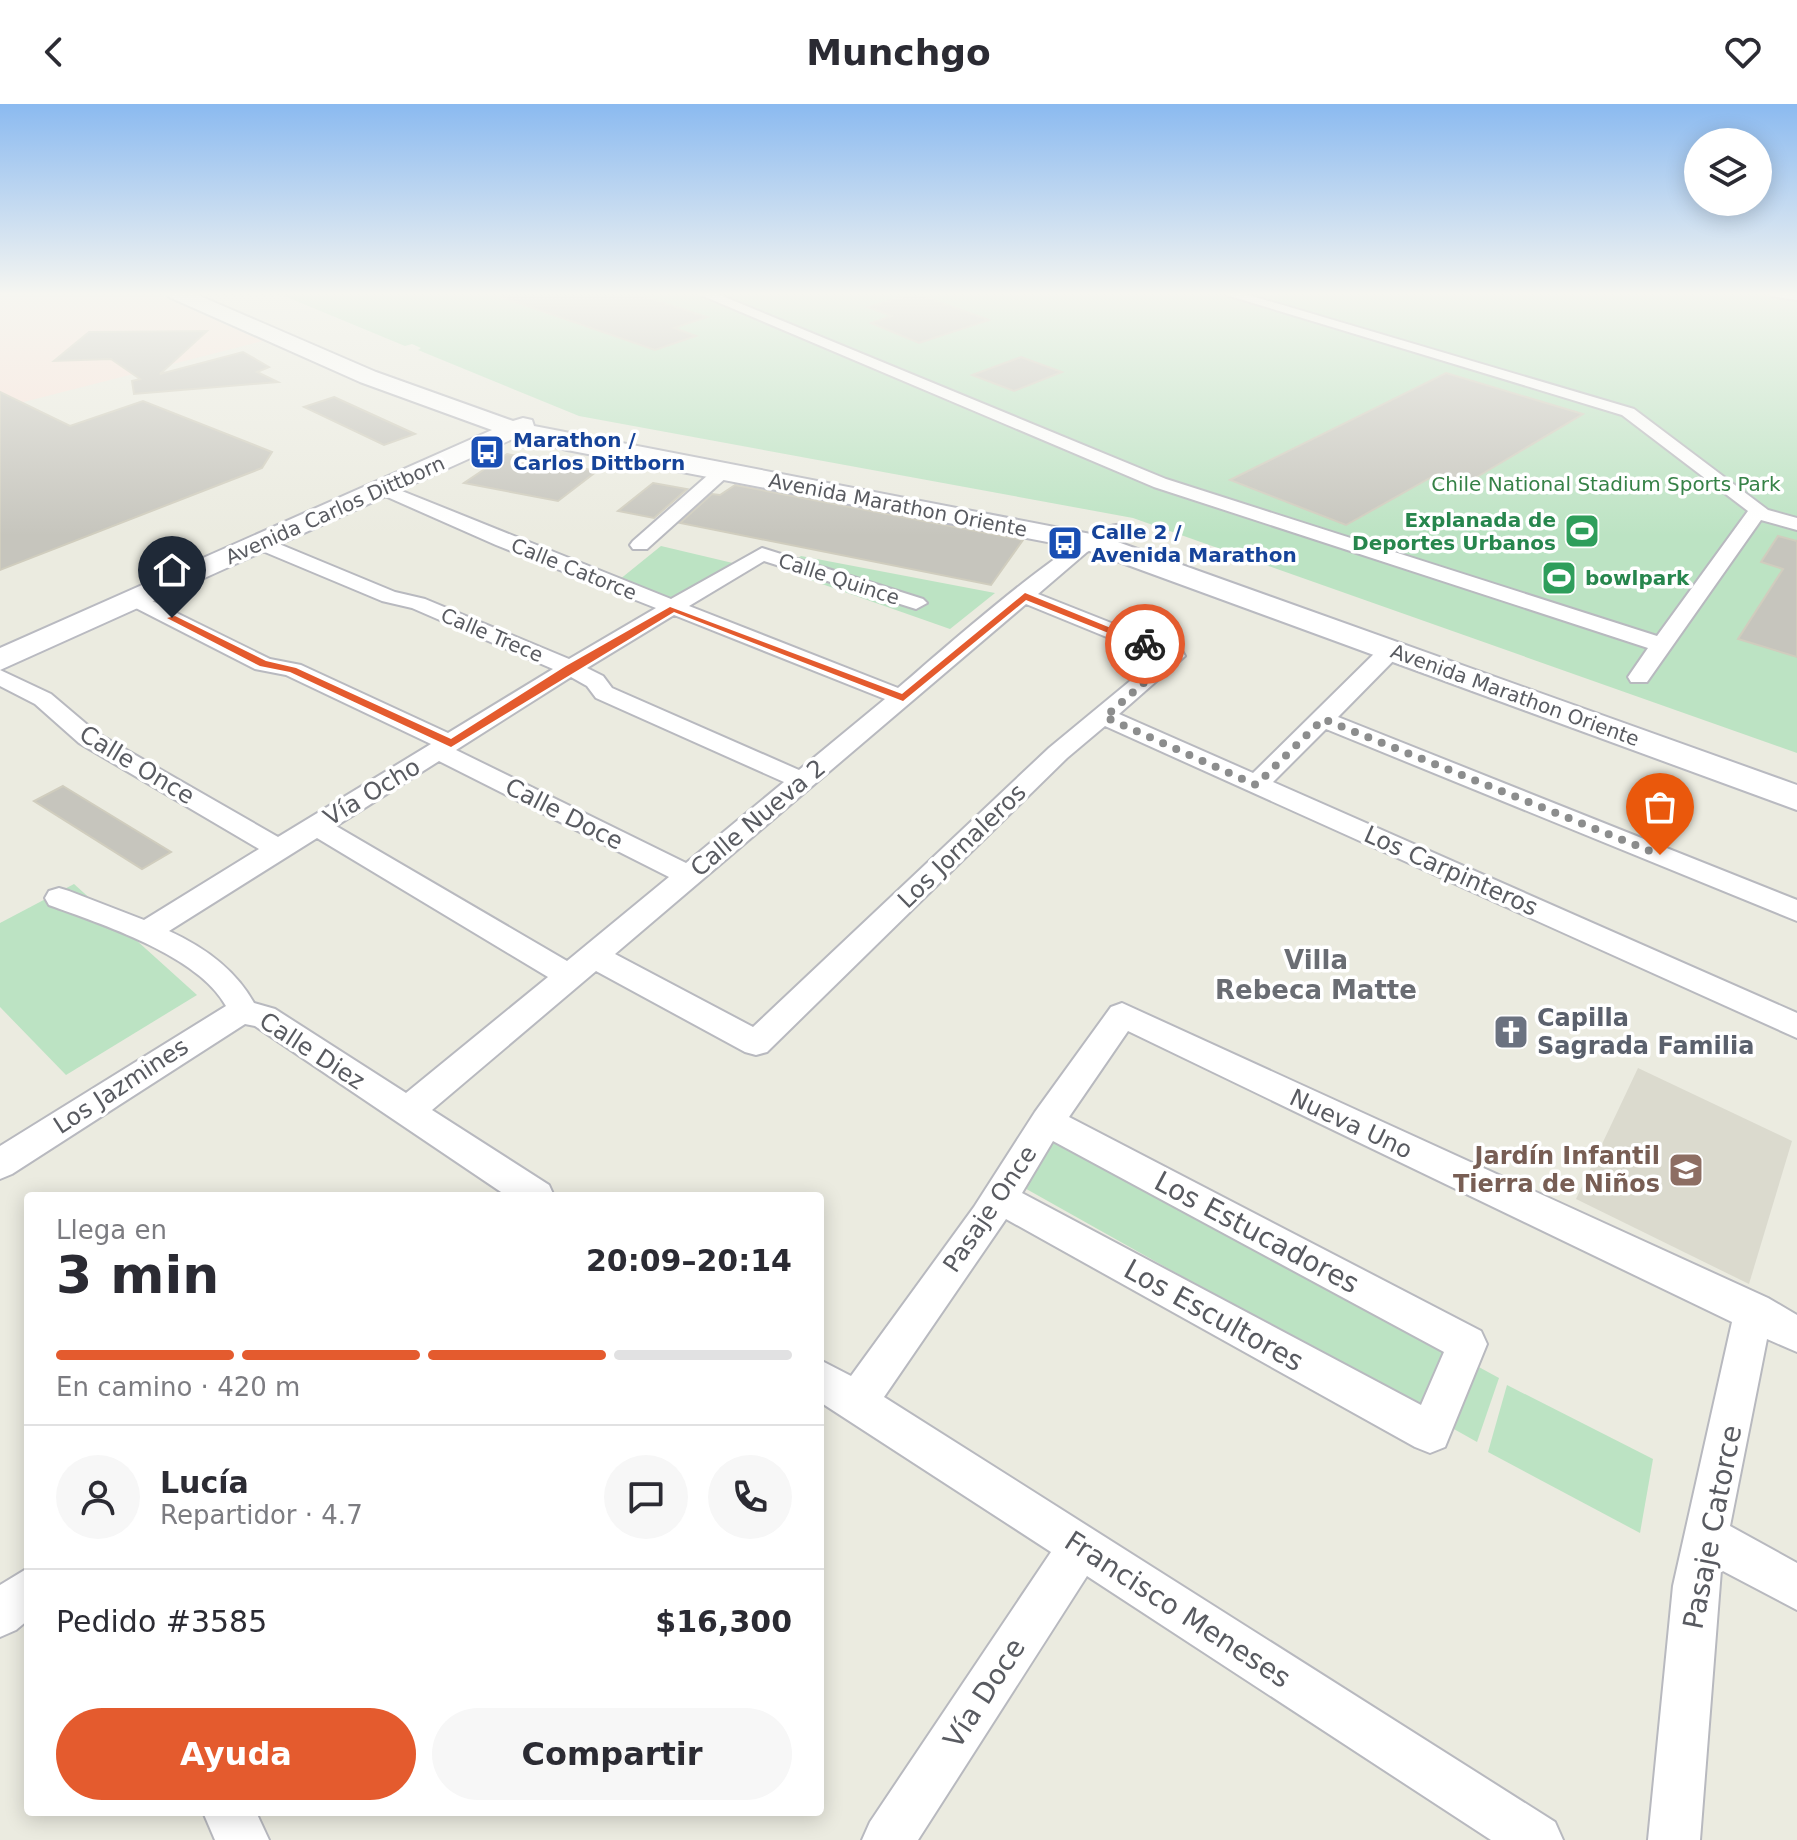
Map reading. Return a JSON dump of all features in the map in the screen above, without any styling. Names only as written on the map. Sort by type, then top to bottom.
[{"type":"main road","name":"Avenida Marathon Oriente","points":[[366,374],[448,409],[1103,536],[1797,772]]},
{"type":"main road","points":[[382,381],[403,374]]},
{"type":"main road","name":"Avenida Marathon Oriente","points":[[418,374],[517,422],[567,442],[722,472],[877,493]]},
{"type":"main road","points":[[448,409],[464,426],[453,450]]},
{"type":"main road","name":"Avenida Carlos Dittborn","points":[[0,640],[517,422]]},
{"type":"main road","points":[[453,450],[512,441],[567,442]]},
{"type":"main road","name":"Avenida Carlos Dittborn","points":[[0,660],[382,488],[453,450]]},
{"type":"main road","name":"Avenida Marathon Oriente","points":[[1103,536],[1391,650],[1797,798]]},
{"type":"street","points":[[898,374],[1160,483],[1661,645]]},
{"type":"street","points":[[1500,374],[1628,412],[1759,510],[1639,677]]},
{"type":"street","points":[[640,545],[722,472]]},
{"type":"street","name":"Calle Catorce","points":[[382,488],[503,541],[903,698]]},
{"type":"street","points":[[1756,513],[1797,524]]},
{"type":"street","name":"Calle Nueva 2","points":[[406,1113],[1080,548],[1103,536]]},
{"type":"street","name":"Calle Trece","points":[[260,543],[389,597],[418,603],[570,668],[595,681],[604,693],[803,781]]},
{"type":"street","name":"Vía Ocho","points":[[147,931],[570,668],[762,554]]},
{"type":"street","name":"Calle Quince","points":[[762,554],[916,603]]},
{"type":"street","name":"Los Jornaleros","points":[[594,956],[756,1043],[1058,753],[1105,717],[1174,656],[1025,596]]},
{"type":"street","name":"Calle Doce","points":[[135,600],[263,664],[293,670],[689,876]]},
{"type":"street","points":[[1256,785],[1391,650]]},
{"type":"street","name":"Calle Once","points":[[0,677],[43,699],[88,738],[279,849]]},
{"type":"street","name":"Los Carpinteros","points":[[1105,717],[1797,1026]]},
{"type":"street","points":[[1323,719],[1797,911]]},
{"type":"street","points":[[317,826],[570,976]]},
{"type":"street","name":"Calle Diez","points":[[59,898],[147,931],[228,983],[244,1012],[264,1017],[406,1113]]},
{"type":"street","name":"Los Jazmines","points":[[0,1164],[227,1018],[244,1012]]},
{"type":"street","name":"Pasaje Once","points":[[838,1390],[999,1198],[1047,1122],[1122,1015]]},
{"type":"street","name":"Nueva Uno","points":[[1122,1015],[1754,1311],[1797,1334]]},
{"type":"street","points":[[406,1113],[521,1192]]},
{"type":"street","name":"Los Estucadores","points":[[1047,1122],[1467,1344],[1430,1432]]},
{"type":"street","name":"Los Escultores","points":[[999,1198],[1430,1432]]},
{"type":"street","name":"Pasaje Catorce","points":[[1674,1840],[1695,1586],[1754,1311]]},
{"type":"street","name":"Francisco Meneses","points":[[838,1390],[1537,1840]]},
{"type":"street","points":[[1706,1537],[1797,1588]]},
{"type":"street","name":"Vía Doce","points":[[888,1840],[1081,1546]]},
{"type":"street","points":[[0,1614],[24,1594]]},
{"type":"street","points":[[230,1816],[243,1840]]},
{"type":"shaded area","points":[[0,374],[133,374],[0,408]]},
{"type":"shaded area","name":"Jardín Infantil Tierra de Niños","points":[[1638,1068],[1792,1141],[1749,1284],[1576,1199]]},
{"type":"green space","name":"Chile National Stadium Sports Park","points":[[477,374],[1797,374],[1797,753],[1133,518],[579,416]]},
{"type":"green space","points":[[661,546],[737,564],[678,600],[619,580]]},
{"type":"green space","points":[[801,556],[995,593],[950,629],[782,570]]},
{"type":"green space","points":[[74,884],[197,995],[66,1075],[0,1007],[0,923]]},
{"type":"green space","points":[[1054,1136],[1499,1378],[1477,1442],[1021,1186]]},
{"type":"green space","points":[[1507,1385],[1653,1459],[1640,1533],[1488,1452]]},
{"type":"building","points":[[133,374],[261,374],[278,382],[134,394],[132,381],[140,379]]},
{"type":"building","points":[[975,374],[1057,374],[1014,391],[972,375]]},
{"type":"building","points":[[1444,374],[1583,414],[1465,484],[1437,474],[1346,525],[1230,480]]},
{"type":"building","points":[[0,392],[70,426],[143,401],[272,452],[262,468],[0,570]]},
{"type":"building","points":[[334,397],[415,434],[384,445],[304,407]]},
{"type":"building","points":[[507,454],[597,471],[558,501],[464,483]]},
{"type":"building","points":[[653,483],[687,489],[654,518],[618,511]]},
{"type":"building","points":[[735,485],[1023,540],[991,585],[680,523],[712,494],[720,495]]},
{"type":"building","points":[[1778,536],[1797,541],[1797,657],[1738,639],[1783,569],[1761,562]]},
{"type":"building","points":[[63,786],[171,852],[142,869],[34,801]]},
{"type":"way so far","points":[[1145,644],[1174,656],[1105,717],[1256,785],[1323,719],[1660,855]]},
{"type":"place","name":"Marathon / Carlos Dittborn","points":[[487,452]]},
{"type":"place","name":"Explanada de Deportes Urbanos","points":[[1582,531]]},
{"type":"place","name":"Calle 2 / Avenida Marathon","points":[[1065,543]]},
{"type":"place","name":"bowlpark","points":[[1559,578]]},
{"type":"place","name":"Capilla Sagrada Familia","points":[[1511,1032]]},
{"type":"place","name":"Jardín Infantil Tierra de Niños","points":[[1686,1170]]},
{"type":"district","name":"Villa Rebeca Matte","points":[[1316,975]]},
{"type":"route","points":[[172,618],[263,664],[293,670],[451,744],[570,668],[674,609],[903,698],[1025,596],[1145,644]]}]
